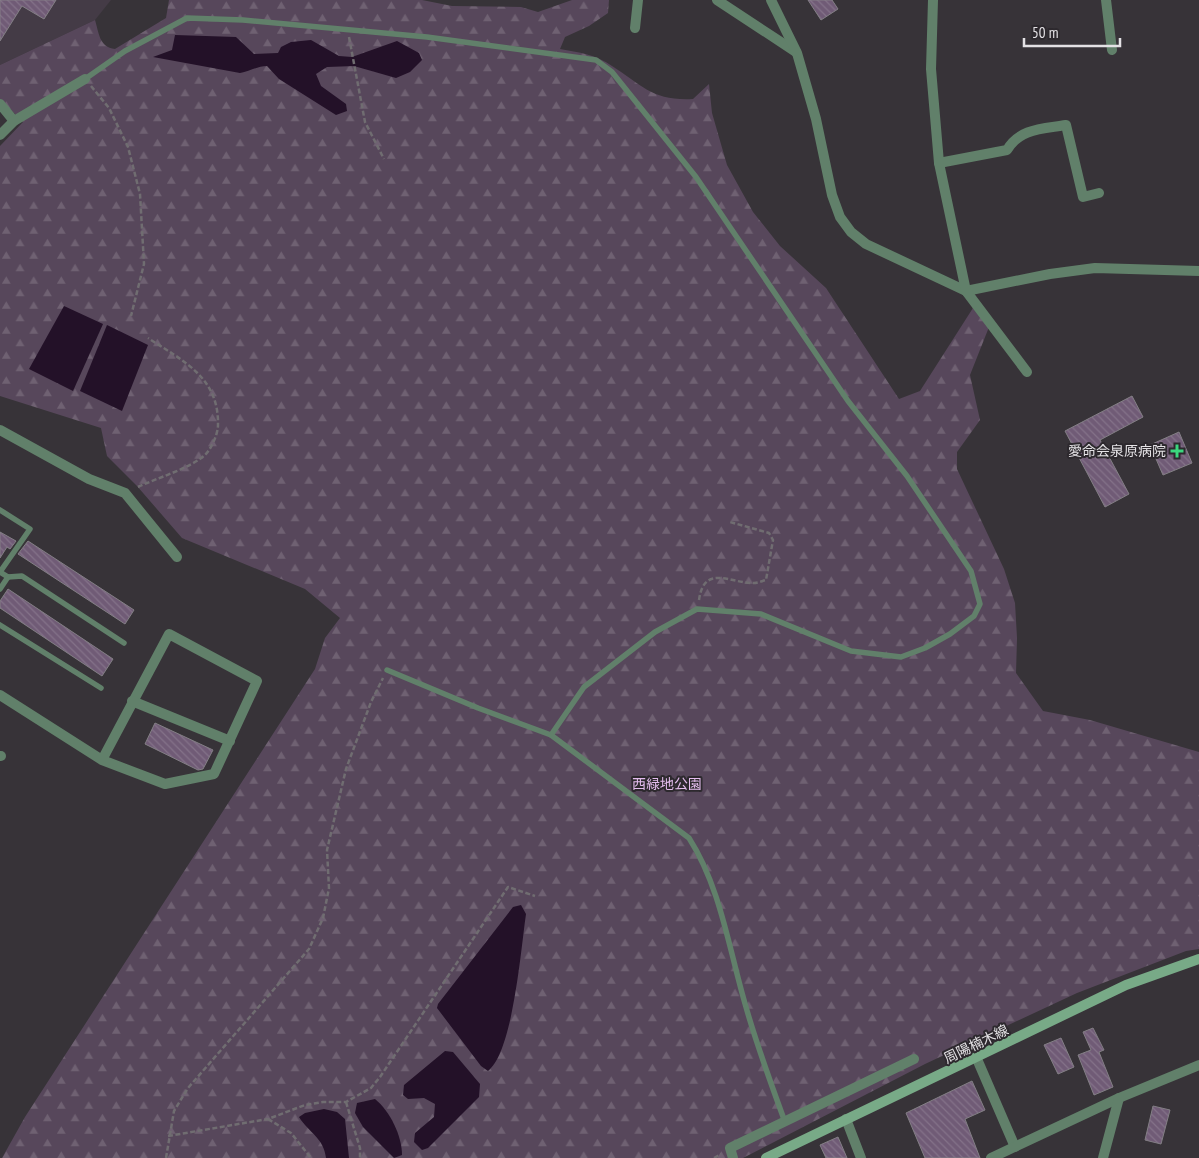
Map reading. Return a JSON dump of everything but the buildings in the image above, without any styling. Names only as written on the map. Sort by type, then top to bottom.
[{"type":"street","points":[[635,28],[638,0]]},
{"type":"street","points":[[717,0],[796,53]]},
{"type":"street","points":[[771,0],[796,53],[816,119],[832,195],[840,217],[851,232],[866,244],[966,291],[1050,274],[1095,268],[1199,271]]},
{"type":"street","points":[[933,0],[931,69],[939,163],[966,291],[1027,372]]},
{"type":"street","points":[[1106,0],[1112,50]]},
{"type":"street","points":[[0,135],[14,121],[85,79]]},
{"type":"street","points":[[0,104],[14,121]]},
{"type":"street","points":[[939,163],[1007,150],[1013,140],[1025,131],[1066,125],[1083,197],[1099,193]]},
{"type":"street","points":[[0,430],[88,479],[125,493],[177,557]]},
{"type":"street","points":[[0,695],[102,760],[165,784],[214,774],[257,681],[168,634],[102,760]]},
{"type":"street","points":[[132,701],[230,741]]},
{"type":"street","name":"周陽楠木線","points":[[768,1158],[1126,986],[1199,959]]},
{"type":"street","points":[[734,1158],[730,1148],[914,1059]]},
{"type":"street","points":[[977,1059],[1015,1147]]},
{"type":"street","points":[[991,1158],[1119,1098],[1199,1065]]},
{"type":"street","points":[[1103,1158],[1119,1098]]},
{"type":"street","points":[[846,1119],[861,1158]]},
{"type":"lane","points":[[85,79],[125,51],[187,18],[243,20],[427,37],[524,51],[576,55],[596,60],[612,72],[696,177],[848,401],[906,476],[971,571],[980,604],[974,616],[950,634],[925,648],[901,657],[851,651],[761,614],[697,609],[655,632],[584,687],[551,734]]},
{"type":"lane","points":[[0,510],[30,529],[0,572],[8,577],[22,576],[124,642]]},
{"type":"lane","points":[[0,589],[8,577]]},
{"type":"lane","points":[[0,625],[101,688]]},
{"type":"lane","points":[[387,670],[478,708],[551,734],[689,838],[702,858],[723,917],[751,1024],[785,1122]]},
{"type":"path","points":[[348,30],[365,122],[384,159]]},
{"type":"path","points":[[85,79],[110,108],[128,147],[140,194],[144,264],[131,316]]},
{"type":"path","points":[[138,487],[206,455],[218,432],[218,409],[211,388],[197,370],[148,338]]},
{"type":"path","points":[[697,609],[700,594],[711,579],[719,577],[754,583],[766,580],[773,540],[769,533],[730,522]]},
{"type":"path","points":[[166,1158],[168,1136],[174,1111],[188,1088],[309,949],[323,918],[329,888],[327,850],[346,769],[370,702],[387,670]]},
{"type":"path","points":[[168,1136],[268,1119],[305,1105],[323,1102],[346,1102],[372,1088],[508,887],[535,896]]},
{"type":"path","points":[[346,1102],[360,1148],[360,1158]]},
{"type":"path","points":[[268,1119],[291,1133],[311,1158]]},
{"type":"shaded area","points":[[0,0],[111,0],[95,20],[0,65]]},
{"type":"shaded area","points":[[175,35],[236,37],[254,54],[278,53],[281,47],[291,42],[311,40],[339,56],[352,57],[397,41],[419,53],[422,60],[410,72],[396,78],[354,66],[327,67],[316,74],[321,86],[346,104],[347,111],[336,115],[279,79],[267,66],[240,73],[153,57],[172,50]]},
{"type":"shaded area","points":[[64,306],[103,324],[73,391],[29,369]]},
{"type":"shaded area","points":[[107,325],[148,345],[122,411],[80,391]]},
{"type":"shaded area","points":[[521,905],[526,914],[510,1022],[497,1060],[488,1071],[481,1066],[437,1008],[438,1004],[513,907]]},
{"type":"shaded area","points":[[445,1051],[453,1052],[480,1084],[479,1097],[428,1148],[422,1150],[414,1142],[415,1133],[434,1117],[435,1104],[424,1098],[408,1099],[403,1095],[404,1085]]},
{"type":"shaded area","points":[[375,1099],[386,1110],[394,1124],[400,1140],[402,1155],[394,1158],[363,1127],[355,1113],[357,1103]]},
{"type":"shaded area","points":[[324,1109],[337,1112],[345,1119],[349,1158],[326,1158],[325,1151],[319,1140],[299,1117],[305,1113]]},
{"type":"green space","name":"西緑地公園","points":[[169,0],[422,0],[452,6],[521,7],[538,12],[572,0],[609,0],[608,13],[589,26],[565,37],[560,49],[600,59],[649,91],[668,98],[693,99],[709,84],[712,113],[727,165],[753,212],[780,246],[826,288],[899,399],[920,391],[973,308],[989,327],[970,375],[980,420],[957,452],[957,469],[1004,569],[1015,603],[1016,673],[1043,711],[1090,720],[1199,752],[1199,949],[1186,951],[1077,993],[925,1064],[743,1158],[2,1158],[25,1117],[315,669],[325,638],[340,618],[305,589],[182,538],[137,486],[107,456],[101,428],[0,396],[0,146],[23,122],[0,99],[0,65],[95,20],[103,42],[110,48],[115,49],[166,18]]},
{"type":"place","name":"愛命会泉原病院","points":[[1177,451]]}]
